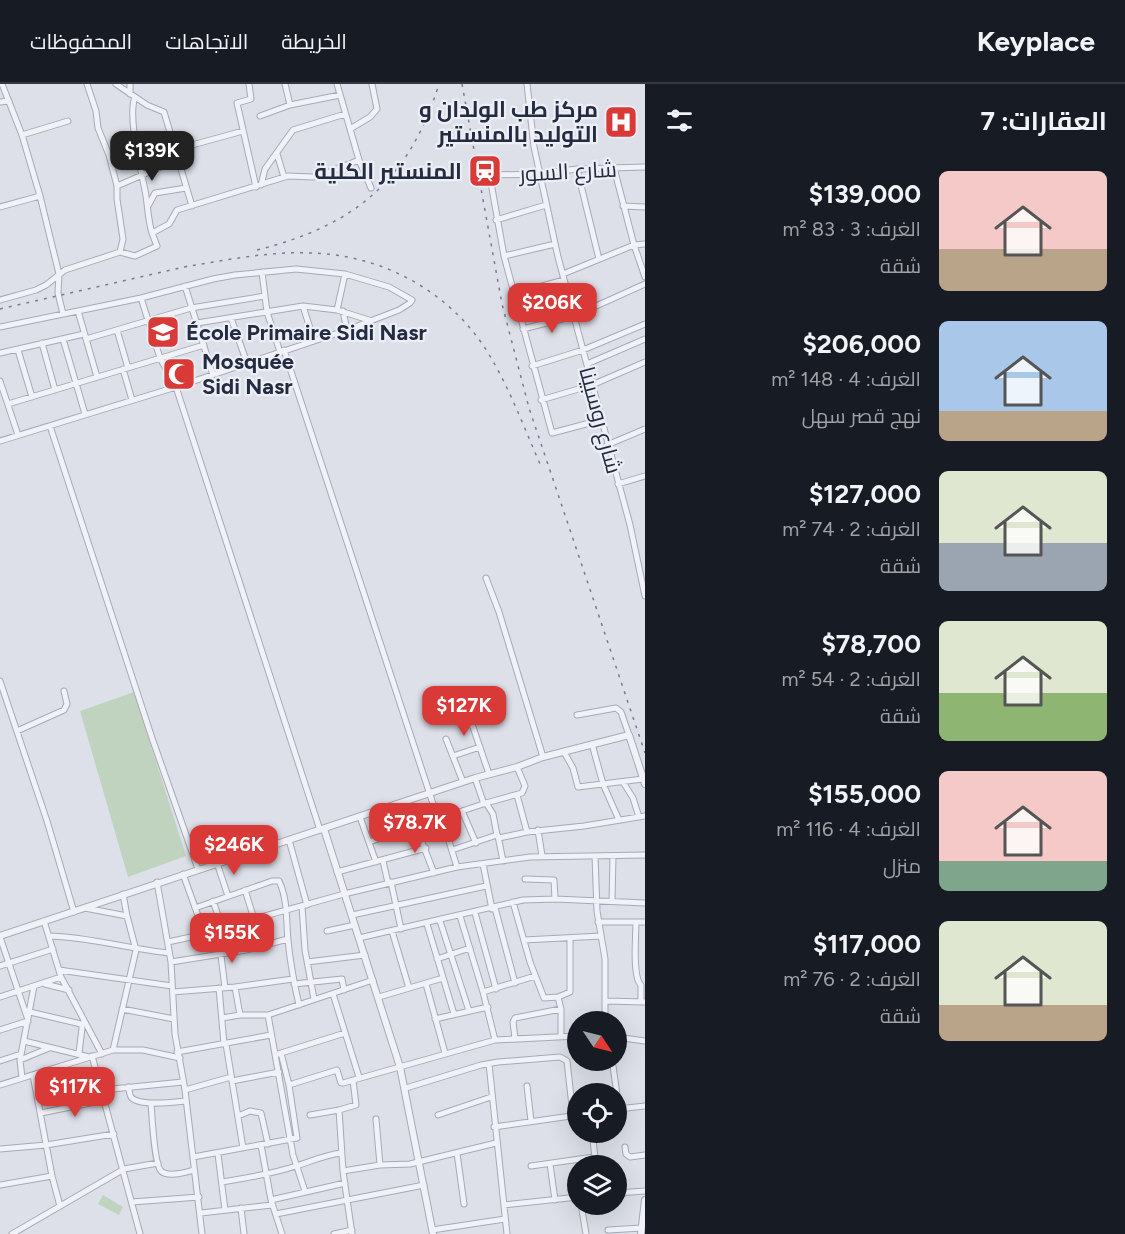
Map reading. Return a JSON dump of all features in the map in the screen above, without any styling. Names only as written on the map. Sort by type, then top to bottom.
[{"type":"street","points":[[2,84],[22,135],[40,196],[59,274],[58,293],[63,314]]},
{"type":"street","points":[[87,84],[96,111],[98,128],[109,154],[117,186],[123,239],[120,252]]},
{"type":"street","points":[[116,84],[132,96],[164,112],[192,206]]},
{"type":"street","points":[[0,300],[36,290],[65,270],[120,252],[135,256],[157,246],[147,212],[130,84]]},
{"type":"street","points":[[249,84],[251,99],[237,103],[259,186]]},
{"type":"street","points":[[285,84],[290,105]]},
{"type":"street","points":[[337,84],[359,160],[371,188]]},
{"type":"street","points":[[351,129],[370,117],[377,109],[372,84]]},
{"type":"street","name":"شارع روسبينا","points":[[527,84],[534,147],[546,206],[643,576],[645,596]]},
{"type":"street","points":[[261,116],[290,105],[340,95]]},
{"type":"street","points":[[0,102],[9,101]]},
{"type":"street","points":[[259,186],[265,169],[293,130],[345,114]]},
{"type":"street","points":[[22,135],[68,121]]},
{"type":"street","points":[[174,150],[243,131]]},
{"type":"street","points":[[277,154],[284,177]]},
{"type":"street","points":[[481,159],[487,160],[496,220],[513,294],[552,433],[601,420]]},
{"type":"street","points":[[117,186],[177,160]]},
{"type":"street","points":[[152,233],[169,224],[175,212],[192,206],[284,177],[322,175],[359,160]]},
{"type":"street","name":"شارع السور","points":[[490,175],[645,167]]},
{"type":"street","points":[[614,168],[645,278]]},
{"type":"street","points":[[577,169],[599,259]]},
{"type":"street","points":[[147,212],[155,194],[186,188]]},
{"type":"street","points":[[0,207],[40,196]]},
{"type":"street","points":[[496,220],[546,206]]},
{"type":"street","points":[[623,206],[645,207]]},
{"type":"street","points":[[504,256],[555,244]]},
{"type":"street","points":[[513,294],[564,277],[599,259],[634,245],[645,244]]},
{"type":"street","points":[[0,327],[141,298],[235,275],[296,269],[345,274],[389,287],[412,300],[399,310],[347,330],[176,387],[0,441]]},
{"type":"street","points":[[262,272],[267,312],[438,819],[457,867]]},
{"type":"street","points":[[345,274],[340,311],[347,330]]},
{"type":"street","points":[[523,329],[574,316],[645,284]]},
{"type":"street","points":[[185,286],[213,375]]},
{"type":"street","points":[[0,353],[117,330],[191,308],[265,296]]},
{"type":"street","points":[[141,298],[160,358],[176,387],[379,997],[406,1088],[433,1232],[505,1220]]},
{"type":"street","points":[[197,323],[303,306],[340,311],[372,321]]},
{"type":"street","points":[[303,306],[314,341]]},
{"type":"street","points":[[78,311],[97,377]]},
{"type":"street","points":[[231,318],[247,363]]},
{"type":"street","points":[[532,366],[583,350],[645,324]]},
{"type":"street","points":[[117,330],[132,400]]},
{"type":"street","points":[[63,339],[85,414]]},
{"type":"street","points":[[587,364],[645,339]]},
{"type":"street","points":[[42,344],[55,390]]},
{"type":"street","points":[[8,404],[204,345]]},
{"type":"street","points":[[18,350],[32,397]]},
{"type":"street","points":[[542,400],[592,384],[645,362]]},
{"type":"street","points":[[0,381],[18,435]]},
{"type":"street","points":[[50,426],[152,738],[198,869]]},
{"type":"street","points":[[607,445],[645,429]]},
{"type":"street","points":[[618,484],[645,476]]},
{"type":"street","points":[[486,578],[499,612],[543,756]]},
{"type":"street","points":[[0,681],[47,821],[74,912]]},
{"type":"street","points":[[17,731],[64,710],[67,704],[64,691]]},
{"type":"street","points":[[453,703],[458,720],[464,725],[470,724],[473,727],[489,774]]},
{"type":"street","points":[[564,752],[573,768],[578,787],[644,782],[621,712],[616,708],[577,715]]},
{"type":"street","points":[[28,1017],[0,937],[157,882],[322,830],[475,778],[517,767],[543,756],[629,735]]},
{"type":"street","points":[[446,739],[463,782]]},
{"type":"street","points":[[592,744],[603,784],[619,820]]},
{"type":"street","points":[[453,756],[480,747]]},
{"type":"street","points":[[369,842],[485,803],[517,795],[524,791],[525,786],[517,767]]},
{"type":"street","points":[[475,778],[485,803],[493,814],[503,861]]},
{"type":"street","points":[[452,850],[498,836],[642,817],[623,782]]},
{"type":"street","points":[[517,795],[527,832]]},
{"type":"street","points":[[462,811],[476,843]]},
{"type":"street","points":[[360,817],[369,842],[390,883],[401,929]]},
{"type":"street","points":[[416,827],[434,873]]},
{"type":"street","points":[[538,830],[542,856]]},
{"type":"street","points":[[289,840],[305,905],[305,950],[314,999]]},
{"type":"street","points":[[337,872],[426,848]]},
{"type":"street","points":[[168,942],[205,935],[287,909],[457,867],[542,856],[645,855]]},
{"type":"street","points":[[595,856],[598,922],[605,959],[606,1011]]},
{"type":"street","points":[[612,901],[613,856]]},
{"type":"street","points":[[217,863],[228,896]]},
{"type":"street","points":[[483,864],[486,886],[515,983]]},
{"type":"street","points":[[183,874],[205,935]]},
{"type":"street","points":[[525,879],[554,880],[555,899]]},
{"type":"street","points":[[195,908],[272,881],[279,881],[287,909],[288,939],[298,1005]]},
{"type":"street","points":[[157,882],[171,962],[178,1055],[199,1197],[202,1234]]},
{"type":"street","points":[[352,915],[486,886]]},
{"type":"street","points":[[245,890],[254,919]]},
{"type":"street","points":[[113,1050],[136,950],[123,894]]},
{"type":"street","points":[[359,938],[494,909],[513,902],[555,899],[645,903]]},
{"type":"street","points":[[213,901],[220,931],[222,1018],[225,1044],[243,1148]]},
{"type":"street","points":[[513,902],[535,976],[544,998],[558,997],[570,992],[570,938]]},
{"type":"street","points":[[85,908],[127,916]]},
{"type":"street","points":[[475,913],[496,989]]},
{"type":"street","points":[[460,916],[488,1007],[495,1040]]},
{"type":"street","points":[[45,921],[61,977],[84,1025],[102,1054]]},
{"type":"street","points":[[440,921],[469,1011]]},
{"type":"street","points":[[598,922],[645,922]]},
{"type":"street","points":[[606,1001],[643,1002],[643,989],[637,981],[636,922]]},
{"type":"street","points":[[427,924],[454,1014]]},
{"type":"street","points":[[327,931],[355,925]]},
{"type":"street","points":[[392,931],[409,988]]},
{"type":"street","points":[[49,936],[69,936],[136,950],[169,952]]},
{"type":"street","points":[[524,940],[601,936]]},
{"type":"street","points":[[171,962],[246,950],[288,939]]},
{"type":"street","points":[[437,959],[470,948]]},
{"type":"street","points":[[0,966],[53,949]]},
{"type":"street","points":[[307,962],[365,955]]},
{"type":"street","points":[[59,970],[173,989],[222,988],[342,979],[345,990]]},
{"type":"street","points":[[483,992],[535,976]]},
{"type":"street","points":[[0,997],[61,977]]},
{"type":"street","points":[[379,997],[443,978]]},
{"type":"street","points":[[222,1018],[267,1015],[373,980]]},
{"type":"street","points":[[43,983],[69,990]]},
{"type":"street","points":[[426,984],[446,1053]]},
{"type":"street","points":[[22,1078],[21,1057],[34,987]]},
{"type":"street","points":[[235,987],[240,1015]]},
{"type":"street","points":[[333,994],[359,1077]]},
{"type":"street","points":[[558,997],[561,1009],[561,1036]]},
{"type":"street","points":[[435,1019],[488,1007]]},
{"type":"street","points":[[122,1009],[174,1019]]},
{"type":"street","points":[[515,1038],[513,1022],[515,1018],[561,1009]]},
{"type":"street","points":[[193,1157],[298,1137],[289,1085],[271,1035],[267,1015]]},
{"type":"street","points":[[0,1030],[28,1017],[84,1025]]},
{"type":"street","points":[[79,1053],[84,1025]]},
{"type":"street","points":[[278,1054],[345,1033]]},
{"type":"street","points":[[0,1085],[113,1050],[143,1050],[178,1055],[271,1035]]},
{"type":"street","points":[[289,1085],[337,1070],[342,1083],[495,1040],[567,1036]]},
{"type":"street","points":[[627,1039],[645,1041]]},
{"type":"street","points":[[24,1041],[91,1057]]},
{"type":"street","points":[[0,1061],[51,1047]]},
{"type":"street","points":[[278,1054],[290,1140],[305,1191]]},
{"type":"street","points":[[91,1057],[105,1100],[140,1234]]},
{"type":"street","points":[[406,1088],[489,1064],[564,1058],[567,1060],[570,1083]]},
{"type":"street","points":[[489,1064],[507,1234]]},
{"type":"street","points":[[184,1089],[279,1072]]},
{"type":"street","points":[[33,1075],[60,1206]]},
{"type":"street","points":[[310,1115],[356,1105],[352,1080]]},
{"type":"street","points":[[102,1090],[183,1082]]},
{"type":"street","points":[[527,1086],[531,1121]]},
{"type":"street","points":[[128,1088],[133,1099],[151,1103],[185,1101]]},
{"type":"street","points":[[438,1115],[491,1097]]},
{"type":"street","points":[[41,1113],[105,1100]]},
{"type":"street","points":[[151,1103],[160,1169],[164,1173],[194,1170]]},
{"type":"street","points":[[627,1108],[645,1106]]},
{"type":"street","points":[[334,1234],[352,1232],[341,1153],[339,1110]]},
{"type":"street","points":[[238,1116],[250,1111],[261,1113],[268,1144]]},
{"type":"street","points":[[494,1127],[567,1116]]},
{"type":"street","points":[[376,1119],[380,1165]]},
{"type":"street","points":[[0,1149],[46,1145],[114,1134]]},
{"type":"street","points":[[343,1171],[380,1165],[410,1164],[496,1143]]},
{"type":"street","points":[[261,1145],[271,1202],[282,1234]]},
{"type":"street","points":[[625,1147],[626,1154],[630,1157],[645,1155]]},
{"type":"street","points":[[222,1182],[298,1166],[319,1157],[341,1153]]},
{"type":"street","points":[[457,1153],[464,1204]]},
{"type":"street","points":[[218,1154],[225,1210]]},
{"type":"street","points":[[531,1166],[567,1161]]},
{"type":"street","points":[[12,1234],[124,1169],[158,1163]]},
{"type":"street","points":[[550,1164],[555,1200]]},
{"type":"street","points":[[0,1185],[52,1176]]},
{"type":"street","points":[[201,1213],[271,1202],[305,1191],[345,1183]]},
{"type":"street","points":[[276,1214],[424,1185]]},
{"type":"street","points":[[627,1192],[645,1191]]},
{"type":"street","points":[[132,1203],[199,1197]]},
{"type":"street","points":[[504,1205],[567,1198]]},
{"type":"street","points":[[608,1230],[641,1231],[645,1200]]},
{"type":"street","points":[[241,1208],[244,1234]]},
{"type":"street","points":[[583,1215],[586,1234]]},
{"type":"green space","points":[[134,692],[186,856],[128,877],[80,711]]},
{"type":"green space","points":[[103,1195],[123,1207],[119,1215],[98,1204]]},
{"type":"railway","points":[[257,250],[322,228],[349,213],[373,194],[394,173],[412,147],[427,118],[439,84]]},
{"type":"railway","points":[[462,84],[502,304],[529,408],[645,753]]},
{"type":"railway","points":[[184,267],[264,255],[312,253],[338,255],[363,261],[410,280],[432,293],[452,309],[485,348],[508,390],[540,464]]},
{"type":"railway","points":[[0,309],[193,265]]},
{"type":"place","name":"مركز طب الولدان و التوليد بالمنستير","points":[[621,122]]},
{"type":"place","name":"المنستير الكلية","points":[[485,171]]},
{"type":"place","name":"École Primaire Sidi Nasr","points":[[163,332]]},
{"type":"place","name":"Mosquée Sidi Nasr","points":[[179,374]]}]
